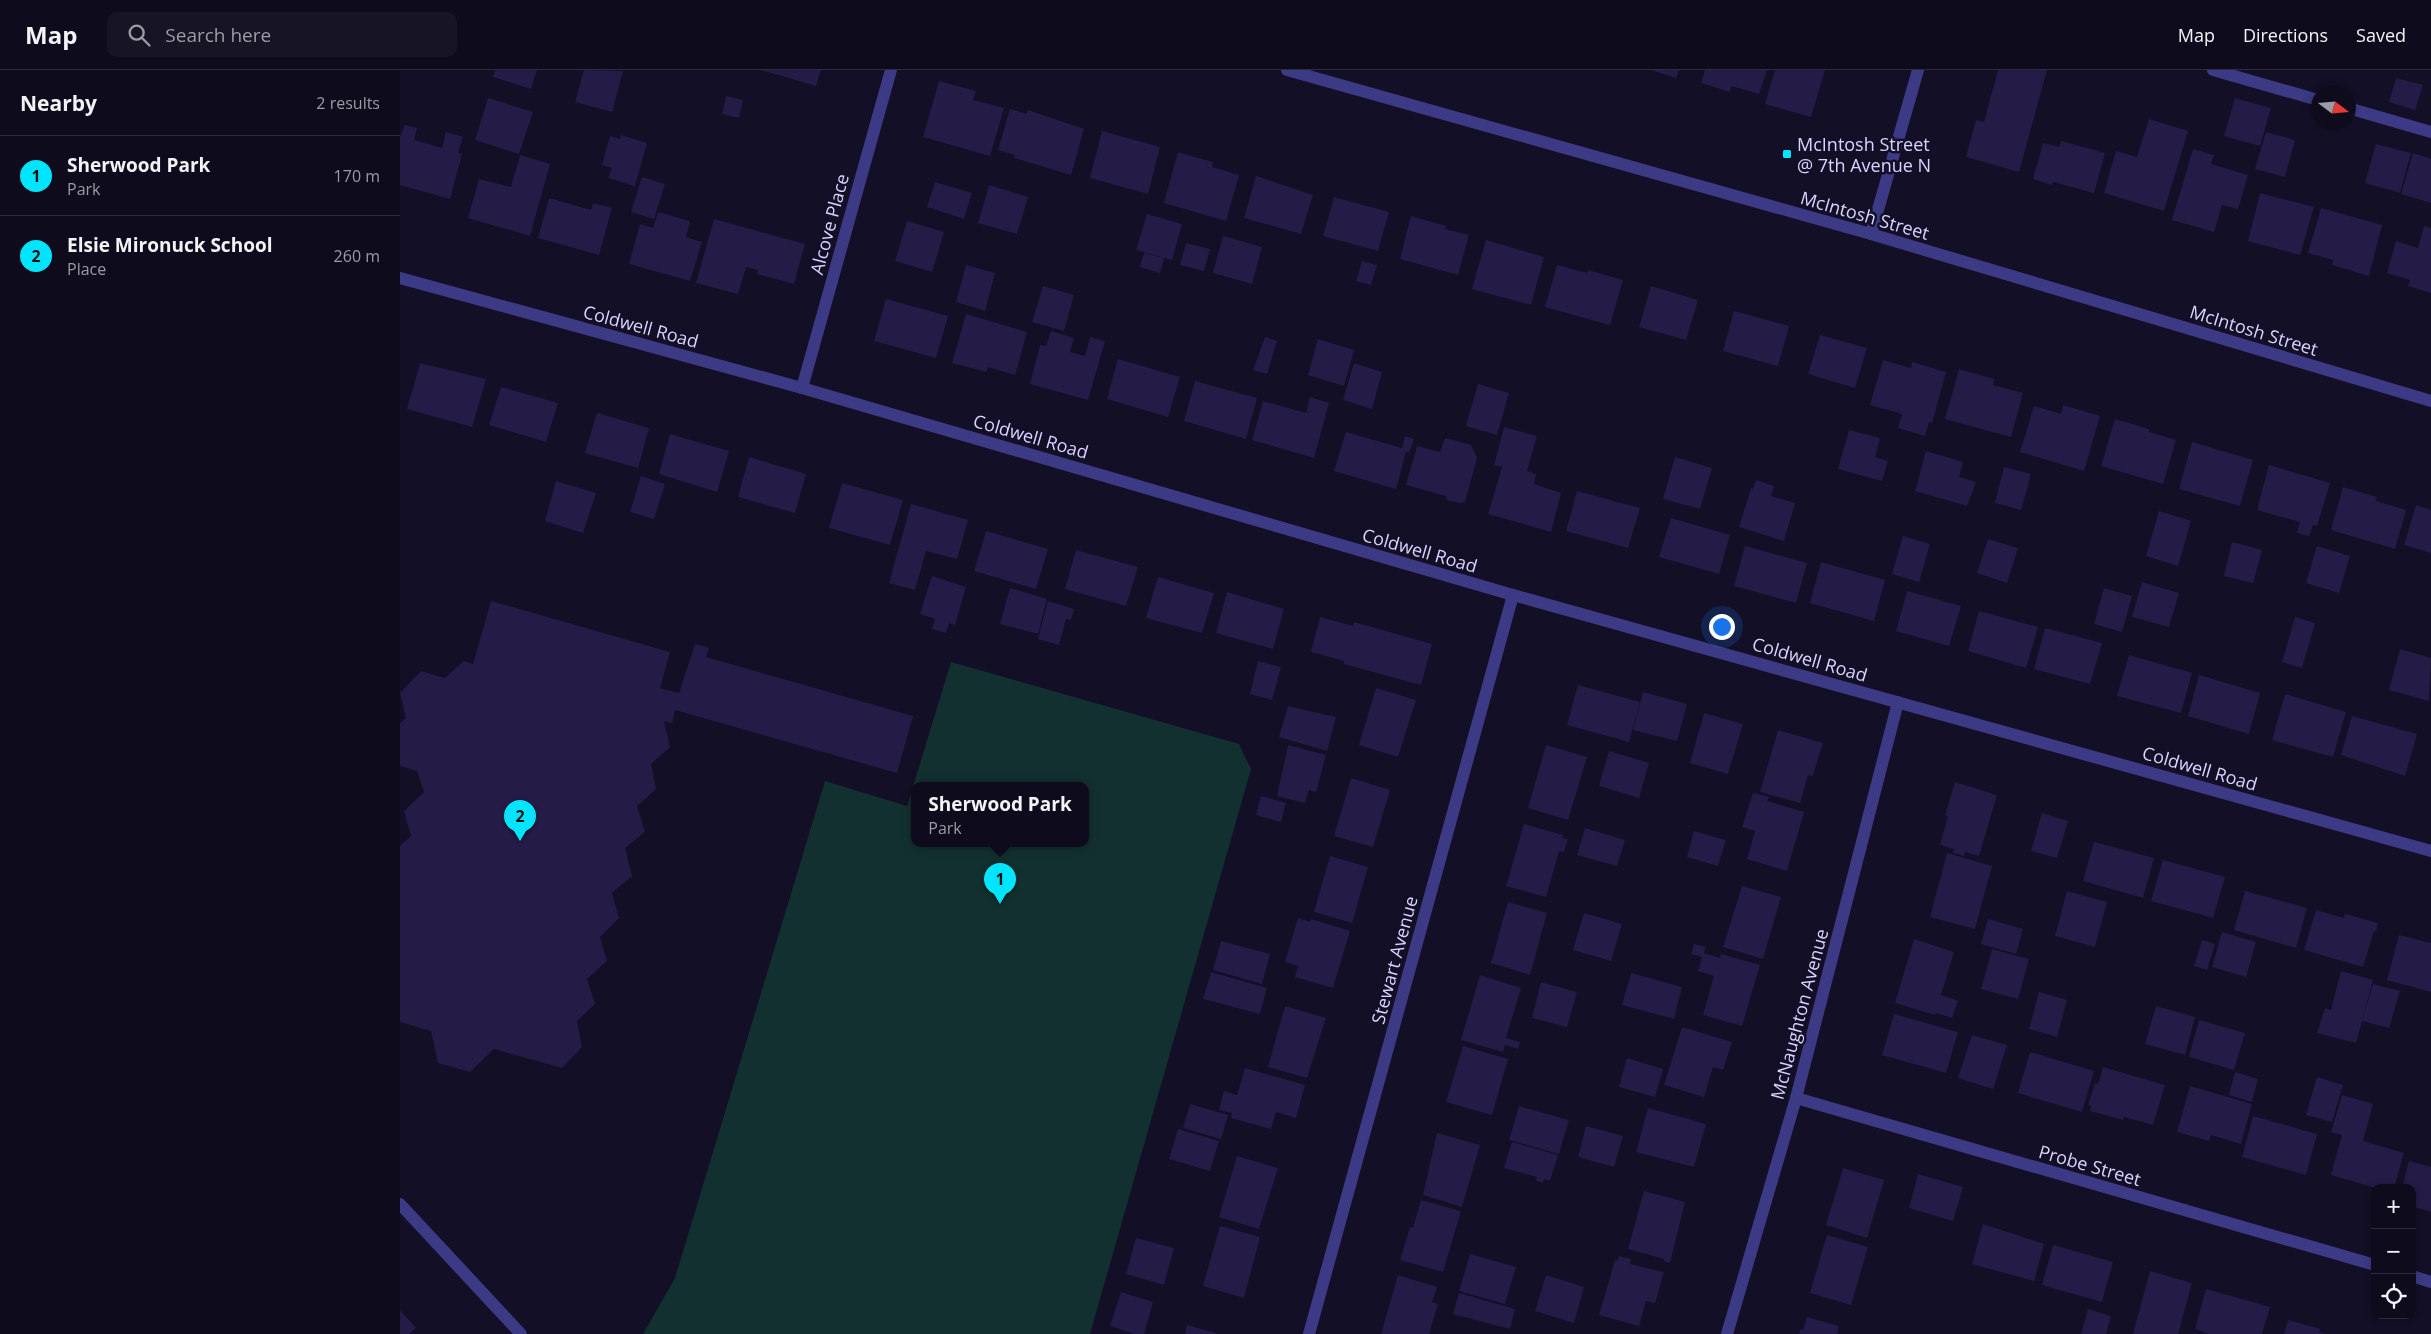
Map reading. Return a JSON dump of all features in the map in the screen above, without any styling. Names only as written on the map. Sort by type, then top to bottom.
[{"type":"street","name":"Alcove Place","points":[[802,388],[891,70]]},
{"type":"street","name":"McIntosh Street","points":[[1287,70],[1871,234],[2431,401]]},
{"type":"street","points":[[1871,234],[1918,70]]},
{"type":"street","points":[[2213,70],[2311,98]]},
{"type":"street","points":[[2356,110],[2431,132]]},
{"type":"street","name":"Coldwell Road","points":[[400,278],[802,388],[1513,595],[2431,851]]},
{"type":"street","name":"Stewart Avenue","points":[[1309,1334],[1513,595]]},
{"type":"street","name":"McNaughton Avenue","points":[[1727,1334],[1796,1098],[1898,702]]},
{"type":"street","name":"Probe Street","points":[[1796,1098],[2371,1264]]},
{"type":"street","points":[[400,1204],[521,1334]]},
{"type":"street","points":[[2416,1277],[2431,1282]]},
{"type":"green space","points":[[951,662],[1239,744],[1251,769],[1090,1334],[643,1334],[675,1278],[825,781],[907,806],[911,793],[911,847],[1089,847],[1089,782],[914,782]]},
{"type":"building","points":[[495,70],[537,70],[531,89],[493,77]]},
{"type":"building","points":[[584,70],[623,71],[612,112],[575,102]]},
{"type":"building","points":[[761,70],[821,70],[816,86]]},
{"type":"building","points":[[1651,70],[1679,70],[1676,78]]},
{"type":"building","points":[[1705,70],[1767,70],[1759,94],[1731,86],[1730,92],[1701,83]]},
{"type":"building","points":[[1775,70],[1825,70],[1811,117],[1765,104]]},
{"type":"building","points":[[1998,70],[2047,70],[2019,172],[1966,157],[1976,120],[1984,122]]},
{"type":"building","points":[[2396,78],[2423,85],[2415,110],[2389,102]]},
{"type":"building","points":[[939,81],[976,91],[973,100],[1004,108],[990,156],[923,137]]},
{"type":"building","points":[[726,96],[743,100],[739,118],[722,114]]},
{"type":"building","points":[[488,98],[533,112],[519,154],[475,140]]},
{"type":"building","points":[[2235,98],[2271,108],[2260,146],[2224,136]]},
{"type":"building","points":[[1010,109],[1027,114],[1028,110],[1084,129],[1071,175],[1014,158],[1015,155],[998,150]]},
{"type":"building","points":[[2149,119],[2188,131],[2164,211],[2104,193],[2116,151],[2137,157]]},
{"type":"building","points":[[405,125],[417,128],[414,140],[442,148],[446,132],[463,137],[458,153],[462,154],[450,199],[400,185],[400,136]]},
{"type":"building","points":[[1102,131],[1160,147],[1148,194],[1090,178]]},
{"type":"building","points":[[2266,132],[2295,140],[2285,177],[2255,169]]},
{"type":"building","points":[[621,135],[647,143],[635,186],[608,178],[612,168],[602,165],[610,136],[620,139]]},
{"type":"building","points":[[2061,141],[2105,153],[2094,193],[2053,182],[2052,185],[2033,179],[2043,143],[2059,147]]},
{"type":"building","points":[[2376,144],[2411,153],[2400,193],[2365,183]]},
{"type":"building","points":[[2193,149],[2214,155],[2211,164],[2248,175],[2238,209],[2222,205],[2214,232],[2172,220]]},
{"type":"building","points":[[1178,152],[1213,162],[1212,167],[1239,175],[1226,221],[1164,203]]},
{"type":"building","points":[[2413,153],[2431,159],[2431,203],[2401,194]]},
{"type":"building","points":[[520,155],[550,164],[530,236],[468,218],[479,179],[511,187]]},
{"type":"building","points":[[1256,176],[1313,195],[1301,234],[1244,218]]},
{"type":"building","points":[[642,177],[665,184],[654,219],[631,212]]},
{"type":"building","points":[[935,182],[972,193],[964,219],[927,207]]},
{"type":"building","points":[[989,185],[1028,197],[1017,234],[978,223]]},
{"type":"building","points":[[2260,193],[2314,207],[2300,255],[2248,241]]},
{"type":"building","points":[[1334,197],[1389,212],[1378,251],[1323,236]]},
{"type":"building","points":[[549,198],[591,210],[593,203],[612,208],[599,255],[538,238]]},
{"type":"building","points":[[2321,208],[2382,225],[2369,276],[2332,265],[2333,260],[2308,253]]},
{"type":"building","points":[[658,212],[690,221],[686,237],[702,242],[690,281],[629,264],[640,224],[653,228]]},
{"type":"building","points":[[1147,214],[1182,224],[1172,260],[1136,250]]},
{"type":"building","points":[[1411,216],[1446,226],[1445,229],[1469,235],[1458,275],[1400,259]]},
{"type":"building","points":[[714,219],[805,244],[794,284],[757,274],[758,270],[746,267],[738,294],[696,283]]},
{"type":"building","points":[[907,221],[944,232],[932,272],[895,261]]},
{"type":"building","points":[[2424,226],[2431,228],[2431,293],[2408,286],[2410,280],[2387,273],[2396,241],[2418,248]]},
{"type":"building","points":[[1223,236],[1262,247],[1252,284],[1213,273]]},
{"type":"building","points":[[1486,240],[1544,257],[1531,305],[1472,289]]},
{"type":"building","points":[[1186,243],[1210,249],[1204,271],[1180,265]]},
{"type":"building","points":[[1144,253],[1164,258],[1160,273],[1140,267]]},
{"type":"building","points":[[1362,261],[1377,265],[1371,285],[1356,281]]},
{"type":"building","points":[[966,265],[995,273],[985,311],[956,302]]},
{"type":"building","points":[[1557,265],[1587,273],[1588,270],[1623,280],[1610,325],[1545,307]]},
{"type":"building","points":[[1043,286],[1074,295],[1064,331],[1032,322]]},
{"type":"building","points":[[1651,286],[1698,300],[1686,340],[1639,327]]},
{"type":"building","points":[[886,299],[948,316],[936,358],[874,341]]},
{"type":"building","points":[[1734,311],[1789,326],[1778,366],[1723,351]]},
{"type":"building","points":[[966,314],[1027,332],[1015,375],[988,367],[986,372],[952,363]]},
{"type":"building","points":[[1051,331],[1074,338],[1070,352],[1085,356],[1090,337],[1105,341],[1088,400],[1030,384],[1040,345],[1046,346]]},
{"type":"building","points":[[1820,335],[1867,348],[1855,388],[1808,374]]},
{"type":"building","points":[[1265,337],[1277,341],[1267,374],[1253,370]]},
{"type":"building","points":[[1318,339],[1354,350],[1344,386],[1308,375]]},
{"type":"building","points":[[1118,359],[1180,377],[1168,417],[1107,399]]},
{"type":"building","points":[[1883,360],[1911,368],[1912,362],[1946,372],[1932,423],[1929,422],[1925,436],[1898,428],[1902,414],[1870,405]]},
{"type":"building","points":[[420,363],[486,379],[472,427],[407,409]]},
{"type":"building","points":[[1354,363],[1382,372],[1372,409],[1343,400]]},
{"type":"building","points":[[1959,369],[1994,379],[1993,385],[2023,393],[2011,437],[1945,419]]},
{"type":"building","points":[[1195,381],[1257,398],[1246,439],[1184,421]]},
{"type":"building","points":[[1478,384],[1509,393],[1497,435],[1466,426]]},
{"type":"building","points":[[501,387],[558,403],[546,442],[489,425]]},
{"type":"building","points":[[1310,397],[1329,403],[1314,458],[1252,440],[1263,401],[1306,413]]},
{"type":"building","points":[[2063,405],[2100,416],[2084,471],[2020,452],[2034,406],[2061,414]]},
{"type":"building","points":[[597,413],[649,428],[638,468],[585,453]]},
{"type":"building","points":[[2115,419],[2149,429],[2149,432],[2176,440],[2163,484],[2101,466]]},
{"type":"building","points":[[1504,427],[1537,436],[1527,471],[1536,474],[1534,484],[1561,493],[1551,532],[1488,514],[1502,467],[1494,465]]},
{"type":"building","points":[[1849,430],[1880,438],[1875,457],[1888,461],[1882,481],[1838,469]]},
{"type":"building","points":[[1346,432],[1402,448],[1405,436],[1414,439],[1409,453],[1406,452],[1396,489],[1334,471]]},
{"type":"building","points":[[670,434],[729,451],[717,492],[659,474]]},
{"type":"building","points":[[1445,438],[1471,445],[1477,458],[1465,502],[1459,503],[1447,500],[1446,496],[1406,485],[1417,446],[1440,452]]},
{"type":"building","points":[[2192,442],[2253,460],[2240,506],[2179,489]]},
{"type":"building","points":[[1926,451],[1963,462],[1959,477],[1976,482],[1967,506],[1915,491]]},
{"type":"building","points":[[749,457],[806,474],[795,513],[738,497]]},
{"type":"building","points":[[1675,457],[1712,468],[1700,509],[1663,499]]},
{"type":"building","points":[[2269,465],[2330,483],[2317,526],[2313,525],[2309,536],[2297,533],[2300,522],[2257,510]]},
{"type":"building","points":[[2004,467],[2031,474],[2021,510],[1995,503]]},
{"type":"building","points":[[641,476],[665,484],[654,519],[630,512]]},
{"type":"building","points":[[1756,480],[1774,486],[1771,496],[1795,503],[1784,541],[1739,527],[1751,488],[1753,489]]},
{"type":"building","points":[[556,481],[596,493],[583,533],[545,521]]},
{"type":"building","points":[[842,483],[903,500],[890,545],[829,528]]},
{"type":"building","points":[[2343,487],[2377,497],[2376,501],[2406,510],[2395,549],[2331,530]]},
{"type":"building","points":[[1577,491],[1640,508],[1628,548],[1566,531]]},
{"type":"building","points":[[911,504],[968,520],[957,559],[926,551],[915,590],[889,583]]},
{"type":"building","points":[[2416,505],[2431,510],[2431,553],[2404,545]]},
{"type":"building","points":[[2159,511],[2191,521],[2178,566],[2146,556]]},
{"type":"building","points":[[1671,518],[1730,535],[1719,574],[1659,557]]},
{"type":"building","points":[[986,531],[1048,549],[1036,589],[974,571]]},
{"type":"building","points":[[1903,536],[1930,544],[1919,582],[1892,574]]},
{"type":"building","points":[[1988,539],[2018,548],[2007,583],[1977,573]]},
{"type":"building","points":[[2232,542],[2262,550],[2253,583],[2224,576]]},
{"type":"building","points":[[1745,546],[1807,563],[1796,603],[1734,586]]},
{"type":"building","points":[[2317,546],[2350,556],[2339,593],[2306,583]]},
{"type":"building","points":[[1076,550],[1138,567],[1126,606],[1065,589]]},
{"type":"building","points":[[1821,562],[1885,580],[1874,621],[1810,603]]},
{"type":"building","points":[[932,576],[966,587],[955,625],[949,623],[946,633],[932,629],[935,619],[920,614]]},
{"type":"building","points":[[1158,577],[1214,593],[1202,633],[1146,618]]},
{"type":"building","points":[[2142,582],[2179,593],[2169,627],[2132,617]]},
{"type":"building","points":[[1010,588],[1047,599],[1038,634],[1000,624]]},
{"type":"building","points":[[2104,588],[2132,596],[2122,632],[2094,624]]},
{"type":"building","points":[[1907,591],[1961,606],[1949,646],[1896,631]]},
{"type":"building","points":[[1227,592],[1284,609],[1273,649],[1216,633]]},
{"type":"building","points":[[491,601],[670,652],[660,688],[679,693],[695,644],[709,648],[706,657],[913,716],[897,773],[675,710],[672,723],[664,721],[670,747],[651,764],[656,789],[637,806],[645,832],[625,848],[632,876],[612,893],[619,918],[600,937],[607,961],[587,979],[595,1004],[577,1021],[582,1047],[562,1068],[494,1049],[470,1072],[438,1063],[431,1031],[400,1022],[400,846],[411,836],[404,811],[424,792],[417,771],[400,766],[400,723],[406,718],[400,693],[421,671],[445,678],[464,661],[473,664]]},
{"type":"building","points":[[1048,601],[1074,609],[1071,620],[1066,619],[1059,645],[1038,639]]},
{"type":"building","points":[[1979,611],[2038,627],[2026,668],[1968,651]]},
{"type":"building","points":[[1320,617],[1353,626],[1354,622],[1432,644],[1421,685],[1344,664],[1344,661],[1311,652]]},
{"type":"building","points":[[2295,617],[2315,623],[2302,668],[2282,662]]},
{"type":"building","points":[[2045,628],[2102,643],[2090,684],[2034,669]]},
{"type":"building","points":[[2400,649],[2431,658],[2429,701],[2389,690]]},
{"type":"building","points":[[2129,655],[2192,673],[2181,713],[2117,696]]},
{"type":"building","points":[[1258,661],[1281,667],[1272,700],[1250,694]]},
{"type":"building","points":[[2199,675],[2260,693],[2249,734],[2188,716]]},
{"type":"building","points":[[1578,685],[1640,702],[1629,742],[1567,725]]},
{"type":"building","points":[[1376,688],[1416,700],[1398,757],[1359,745]]},
{"type":"building","points":[[1643,692],[1687,704],[1677,741],[1633,730]]},
{"type":"building","points":[[2285,694],[2346,712],[2333,757],[2272,740]]},
{"type":"building","points":[[1288,706],[1336,717],[1327,751],[1279,737]]},
{"type":"building","points":[[1704,713],[1743,724],[1728,774],[1690,763]]},
{"type":"building","points":[[2352,716],[2417,734],[2405,776],[2341,755]]},
{"type":"building","points":[[1778,730],[1823,743],[1813,776],[1808,775],[1800,803],[1760,792]]},
{"type":"building","points":[[1288,745],[1326,755],[1316,792],[1309,790],[1305,803],[1277,796]]},
{"type":"building","points":[[1546,745],[1587,757],[1568,820],[1528,808]]},
{"type":"building","points":[[1609,751],[1649,763],[1639,798],[1599,786]]},
{"type":"building","points":[[1351,778],[1390,790],[1373,847],[1334,836]]},
{"type":"building","points":[[1955,782],[1997,795],[1979,856],[1965,852],[1964,856],[1953,853],[1954,849],[1940,845],[1948,816],[1945,815]]},
{"type":"building","points":[[1753,793],[1769,797],[1767,801],[1804,812],[1787,871],[1747,859],[1755,831],[1742,827]]},
{"type":"building","points":[[1261,796],[1286,803],[1281,822],[1256,815]]},
{"type":"building","points":[[2042,813],[2068,821],[2057,858],[2031,851]]},
{"type":"building","points":[[1524,824],[1563,835],[1562,838],[1568,839],[1564,852],[1559,851],[1546,897],[1506,886]]},
{"type":"building","points":[[1585,828],[1625,840],[1617,866],[1577,855]]},
{"type":"building","points":[[1694,831],[1726,840],[1718,866],[1687,857]]},
{"type":"building","points":[[2094,842],[2154,858],[2143,898],[2083,881]]},
{"type":"building","points":[[1947,853],[1992,866],[1975,929],[1930,917]]},
{"type":"building","points":[[1330,856],[1368,867],[1352,923],[1314,912]]},
{"type":"building","points":[[2163,860],[2225,877],[2213,918],[2151,901]]},
{"type":"building","points":[[1742,886],[1781,897],[1763,959],[1723,947]]},
{"type":"building","points":[[2067,891],[2107,902],[2095,947],[2055,936]]},
{"type":"building","points":[[2245,891],[2307,908],[2296,948],[2234,930]]},
{"type":"building","points":[[1508,902],[1547,913],[1530,975],[1491,963]]},
{"type":"building","points":[[2316,910],[2344,918],[2345,914],[2378,923],[2363,967],[2304,950]]},
{"type":"building","points":[[1584,913],[1622,924],[1611,961],[1573,950]]},
{"type":"building","points":[[1298,918],[1310,922],[1311,919],[1350,931],[1333,988],[1295,977],[1298,966],[1285,962]]},
{"type":"building","points":[[1988,919],[2023,929],[2016,954],[1981,944]]},
{"type":"building","points":[[2222,932],[2256,942],[2246,977],[2212,967]]},
{"type":"building","points":[[2399,935],[2431,943],[2431,992],[2387,980]]},
{"type":"building","points":[[1914,939],[1954,952],[1941,995],[1958,1001],[1952,1018],[1895,1003]]},
{"type":"building","points":[[2202,940],[2215,944],[2207,970],[2194,966]]},
{"type":"building","points":[[1221,941],[1270,954],[1262,984],[1213,970]]},
{"type":"building","points":[[1694,944],[1706,947],[1704,953],[1720,958],[1721,954],[1760,965],[1742,1026],[1703,1015],[1714,976],[1698,971],[1702,957],[1691,954]]},
{"type":"building","points":[[1992,949],[2029,959],[2018,999],[1981,989]]},
{"type":"building","points":[[2341,971],[2373,980],[2356,1043],[2317,1033],[2325,1008],[2331,1010]]},
{"type":"building","points":[[1211,972],[1267,988],[1260,1014],[1203,999]]},
{"type":"building","points":[[1631,973],[1682,987],[1674,1019],[1622,1005]]},
{"type":"building","points":[[1480,975],[1521,988],[1506,1038],[1520,1042],[1518,1049],[1505,1045],[1503,1052],[1461,1040]]},
{"type":"building","points":[[1541,982],[1577,992],[1567,1027],[1532,1018]]},
{"type":"building","points":[[2373,984],[2400,991],[2389,1028],[2362,1021]]},
{"type":"building","points":[[2039,992],[2067,1000],[2057,1037],[2029,1029]]},
{"type":"building","points":[[1285,1006],[1326,1018],[1307,1078],[1268,1067]]},
{"type":"building","points":[[2156,1006],[2195,1017],[2185,1055],[2145,1044]]},
{"type":"building","points":[[1894,1014],[1958,1032],[1946,1073],[1882,1055]]},
{"type":"building","points":[[2199,1020],[2245,1033],[2234,1070],[2189,1057]]},
{"type":"building","points":[[1682,1027],[1732,1042],[1723,1070],[1713,1067],[1704,1097],[1664,1085]]},
{"type":"building","points":[[1972,1035],[2007,1045],[1993,1089],[1958,1078]]},
{"type":"building","points":[[1463,1046],[1508,1059],[1492,1115],[1446,1102]]},
{"type":"building","points":[[2030,1052],[2094,1071],[2082,1112],[2018,1093]]},
{"type":"building","points":[[1627,1058],[1663,1069],[1655,1097],[1619,1087]]},
{"type":"building","points":[[2103,1067],[2165,1085],[2153,1125],[2124,1117],[2123,1120],[2090,1111],[2091,1106],[2088,1105],[2095,1083],[2098,1084]]},
{"type":"building","points":[[1245,1068],[1305,1085],[1296,1118],[1276,1112],[1271,1129],[1231,1118],[1232,1113],[1219,1110],[1224,1091],[1237,1095]]},
{"type":"building","points":[[2235,1072],[2258,1079],[2252,1102],[2229,1095]]},
{"type":"building","points":[[2317,1077],[2343,1085],[2332,1122],[2306,1115]]},
{"type":"building","points":[[2190,1086],[2252,1104],[2241,1144],[2211,1135],[2209,1141],[2177,1132]]},
{"type":"building","points":[[2342,1095],[2373,1104],[2363,1141],[2404,1153],[2395,1184],[2371,1184],[2371,1187],[2331,1175],[2342,1135],[2331,1132]]},
{"type":"building","points":[[1190,1104],[1228,1115],[1221,1139],[1183,1128]]},
{"type":"building","points":[[1519,1106],[1569,1120],[1559,1154],[1509,1140]]},
{"type":"building","points":[[1648,1108],[1706,1124],[1694,1167],[1636,1152]]},
{"type":"building","points":[[2253,1116],[2317,1134],[2306,1175],[2242,1157]]},
{"type":"building","points":[[1586,1126],[1623,1136],[1614,1167],[1578,1157]]},
{"type":"building","points":[[1178,1129],[1219,1141],[1210,1171],[1169,1159]]},
{"type":"building","points":[[1437,1133],[1480,1145],[1462,1207],[1423,1195]]},
{"type":"building","points":[[1512,1142],[1558,1155],[1550,1181],[1544,1179],[1543,1183],[1536,1181],[1537,1177],[1504,1168]]},
{"type":"building","points":[[1237,1156],[1278,1168],[1259,1229],[1219,1217]]},
{"type":"building","points":[[2409,1161],[2431,1167],[2431,1212],[2416,1207],[2416,1184],[2403,1184]]},
{"type":"building","points":[[1843,1168],[1884,1180],[1867,1238],[1826,1225]]},
{"type":"building","points":[[1918,1174],[1963,1187],[1953,1221],[1909,1208]]},
{"type":"building","points":[[1644,1191],[1685,1202],[1670,1263],[1664,1261],[1664,1259],[1628,1249]]},
{"type":"building","points":[[1421,1200],[1461,1211],[1443,1272],[1400,1260],[1410,1227],[1413,1228]]},
{"type":"building","points":[[1983,1224],[2044,1244],[2034,1281],[1972,1264]]},
{"type":"building","points":[[1220,1226],[1260,1237],[1244,1298],[1203,1286]]},
{"type":"building","points":[[1827,1235],[1868,1247],[1851,1305],[1810,1293]]},
{"type":"building","points":[[1136,1238],[1174,1248],[1164,1285],[1126,1274]]},
{"type":"building","points":[[2053,1245],[2113,1262],[2102,1302],[2042,1285]]},
{"type":"building","points":[[1470,1254],[1516,1267],[1505,1304],[1459,1291]]},
{"type":"building","points":[[1619,1256],[1631,1259],[1630,1264],[1664,1272],[1655,1303],[1646,1301],[1639,1326],[1599,1315],[1615,1260],[1617,1261]]},
{"type":"building","points":[[2150,1271],[2192,1283],[2178,1334],[2133,1334]]},
{"type":"building","points":[[1398,1275],[1437,1287],[1432,1302],[1438,1304],[1429,1334],[1381,1334]]},
{"type":"building","points":[[1546,1275],[1584,1287],[1574,1323],[1535,1311]]},
{"type":"building","points":[[2206,1289],[2270,1307],[2262,1334],[2209,1334],[2195,1329]]},
{"type":"building","points":[[1121,1292],[1153,1302],[1144,1334],[1135,1334],[1110,1326]]},
{"type":"building","points":[[1459,1293],[1515,1309],[1510,1329],[1453,1314]]},
{"type":"building","points":[[2088,1309],[2111,1316],[2106,1334],[2081,1334]]},
{"type":"building","points":[[400,1310],[416,1328],[409,1334],[400,1334]]},
{"type":"building","points":[[1807,1317],[1839,1326],[1837,1334],[1799,1334],[1800,1329],[1803,1330]]},
{"type":"building","points":[[2288,1320],[2320,1329],[2319,1332],[2326,1334],[2284,1334]]},
{"type":"building","points":[[1187,1325],[1216,1333],[1216,1334],[1185,1334]]},
{"type":"place","name":"McIntosh Street @ 7th Avenue N","points":[[1787,154]]},
{"type":"place","name":"Elsie Mironuck School","points":[[520,841]]},
{"type":"place","name":"Sherwood Park","points":[[1000,904]]}]
